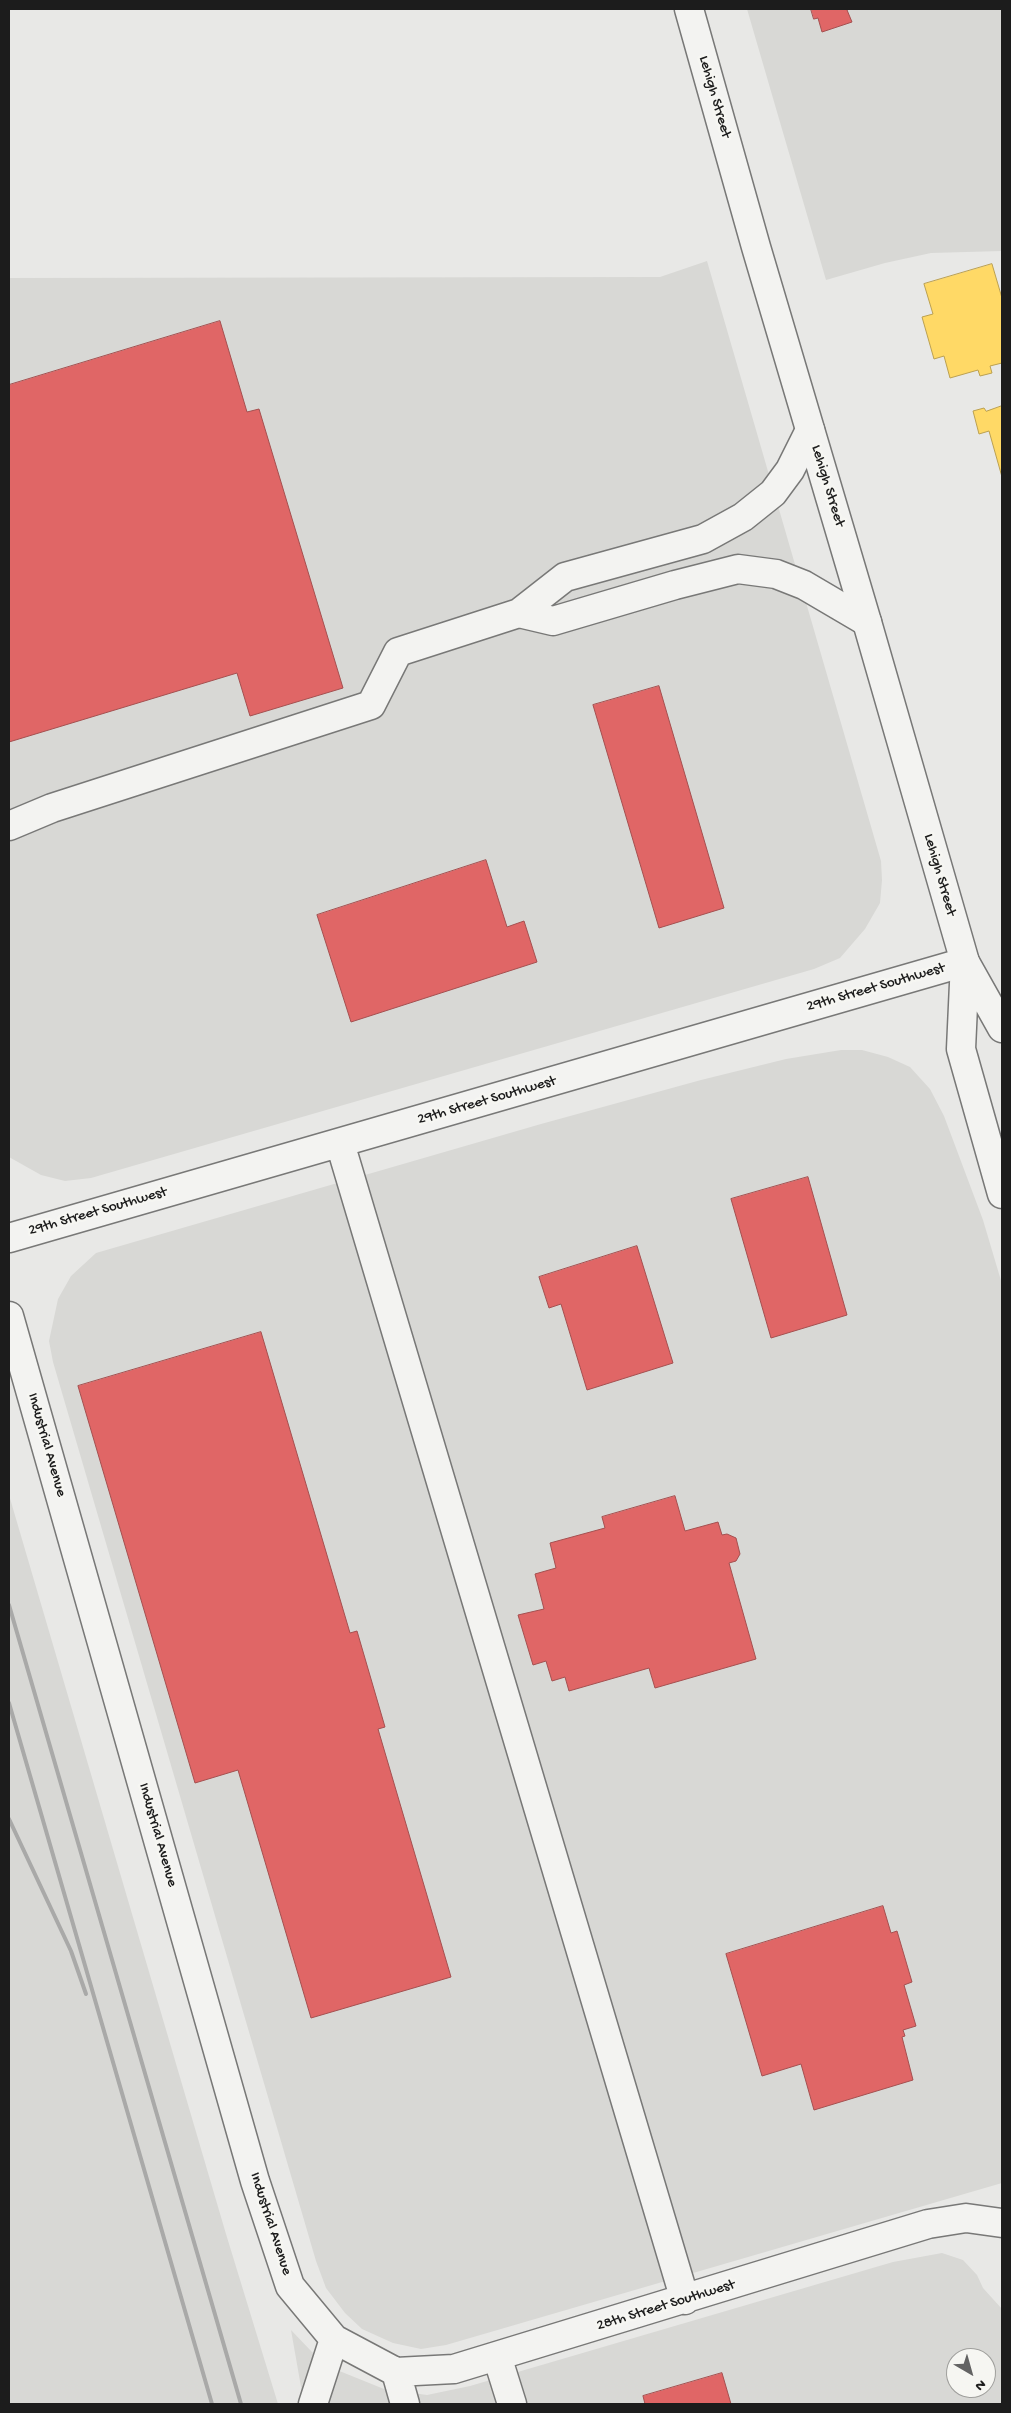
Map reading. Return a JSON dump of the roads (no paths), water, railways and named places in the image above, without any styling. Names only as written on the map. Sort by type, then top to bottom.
[{"type":"main road","name":"Lehigh Street","points":[[689,9],[756,247],[965,962],[1002,1028]]},
{"type":"main road","points":[[9,826],[52,808],[371,705],[398,652],[518,613],[566,577],[702,539],[743,517],[773,493],[790,470],[810,430]]},
{"type":"main road","points":[[518,613],[553,621],[675,585],[738,569],[776,574],[804,585],[867,622]]},
{"type":"main road","name":"Lehigh Street","points":[[965,962],[961,1049],[1002,1194]]},
{"type":"main road","name":"29th Street Southwest","points":[[9,1238],[965,962]]},
{"type":"main road","points":[[340,1143],[685,2300]]},
{"type":"main road","name":"Industrial Avenue","points":[[9,1316],[255,2181],[290,2286],[334,2339]]},
{"type":"main road","name":"28th Street Southwest","points":[[396,2372],[454,2369],[685,2300],[928,2224],[966,2218],[1002,2222]]},
{"type":"main road","points":[[313,2404],[334,2339],[396,2372],[405,2404]]},
{"type":"main road","points":[[497,2356],[512,2404]]},
{"type":"railway","points":[[9,1605],[241,2404]]},
{"type":"railway","points":[[9,1703],[212,2404]]},
{"type":"railway","points":[[9,1819],[71,1951],[86,1994]]}]
